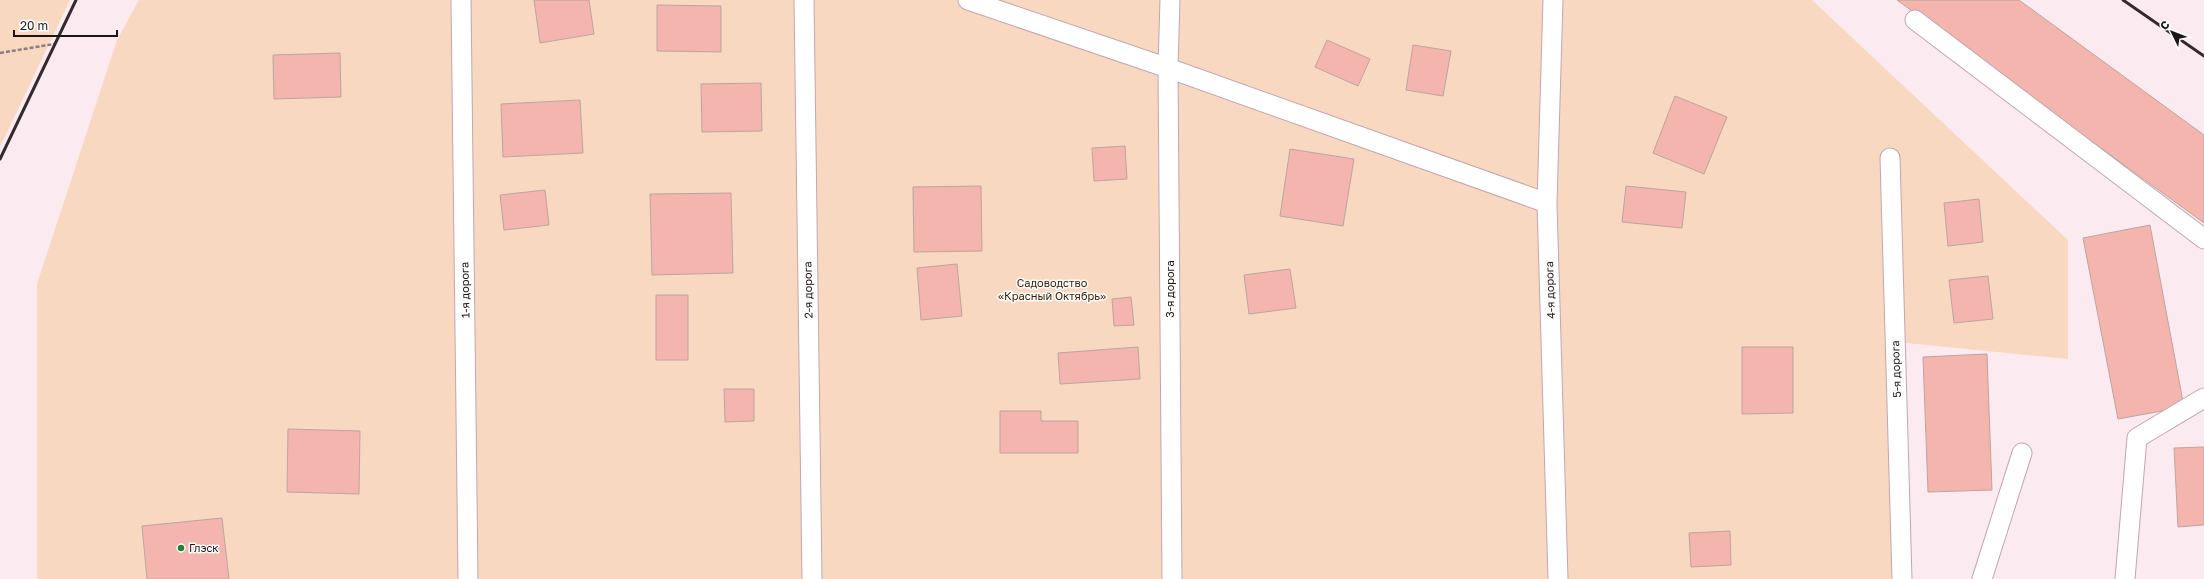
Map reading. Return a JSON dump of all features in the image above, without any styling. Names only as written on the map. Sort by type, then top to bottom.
[{"type":"lane","name":"1-я дорога","points":[[461,0],[468,579]]},
{"type":"lane","name":"2-я дорога","points":[[804,0],[812,579]]},
{"type":"lane","points":[[968,0],[1168,68],[1547,204]]},
{"type":"lane","name":"3-я дорога","points":[[1170,0],[1168,68],[1172,579]]},
{"type":"lane","name":"4-я дорога","points":[[1553,0],[1547,204],[1558,579]]},
{"type":"lane","points":[[1915,20],[2204,239]]},
{"type":"lane","name":"5-я дорога","points":[[1890,158],[1902,579]]},
{"type":"lane","points":[[2125,579],[2137,438],[2204,398]]},
{"type":"lane","points":[[1982,579],[2022,453]]},
{"type":"path","points":[[0,53],[54,44]]},
{"type":"green space","points":[[0,0],[70,0],[0,147]]},
{"type":"green space","name":"Садоводство «Красный Октябрь»","points":[[139,0],[1812,0],[2068,240],[2068,359],[1906,343],[1909,579],[37,579],[37,284],[117,40]]},
{"type":"building","points":[[534,0],[589,0],[594,34],[540,43]]},
{"type":"building","points":[[1897,0],[2019,0],[2204,135],[2204,223]]},
{"type":"building","points":[[657,5],[721,6],[721,52],[657,51]]},
{"type":"building","points":[[1327,40],[1370,59],[1358,86],[1315,67]]},
{"type":"building","points":[[1413,45],[1451,51],[1443,96],[1406,90]]},
{"type":"building","points":[[340,53],[341,97],[274,99],[273,55]]},
{"type":"building","points":[[761,83],[762,131],[702,132],[701,84]]},
{"type":"building","points":[[1675,96],[1727,117],[1704,174],[1653,153]]},
{"type":"building","points":[[580,100],[583,153],[503,157],[501,104]]},
{"type":"building","points":[[1125,146],[1127,179],[1094,181],[1092,148]]},
{"type":"building","points":[[1290,149],[1354,159],[1343,226],[1280,216]]},
{"type":"building","points":[[981,186],[982,251],[914,252],[913,187]]},
{"type":"building","points":[[1626,186],[1686,192],[1682,228],[1622,222]]},
{"type":"building","points":[[545,190],[549,225],[504,230],[500,195]]},
{"type":"building","points":[[731,193],[733,273],[652,275],[650,194]]},
{"type":"building","points":[[1979,199],[1983,242],[1948,246],[1944,203]]},
{"type":"building","points":[[2150,225],[2184,407],[2118,419],[2083,238]]},
{"type":"building","points":[[957,264],[962,316],[921,320],[917,268]]},
{"type":"building","points":[[1290,269],[1296,308],[1249,314],[1244,275]]},
{"type":"building","points":[[1988,276],[1993,319],[1954,323],[1949,280]]},
{"type":"building","points":[[656,295],[688,295],[688,360],[656,360]]},
{"type":"building","points":[[1131,297],[1134,325],[1114,326],[1112,299]]},
{"type":"building","points":[[1138,347],[1140,379],[1060,384],[1058,353]]},
{"type":"building","points":[[1742,347],[1793,347],[1793,413],[1742,414]]},
{"type":"building","points":[[1987,354],[1992,490],[1928,492],[1923,357]]},
{"type":"building","points":[[724,389],[754,389],[754,421],[725,422]]},
{"type":"building","points":[[1000,411],[1041,411],[1041,421],[1078,421],[1078,453],[1000,453]]},
{"type":"building","points":[[288,429],[360,431],[359,494],[287,492]]},
{"type":"building","points":[[2204,447],[2204,525],[2178,527],[2174,448]]},
{"type":"building","points":[[222,518],[229,579],[147,579],[142,526]]},
{"type":"building","points":[[1730,531],[1731,565],[1691,567],[1689,533]]},
{"type":"railway","points":[[0,159],[76,0]]},
{"type":"railway","points":[[2123,0],[2204,56]]},
{"type":"place","name":"Глэск","points":[[181,548]]}]
